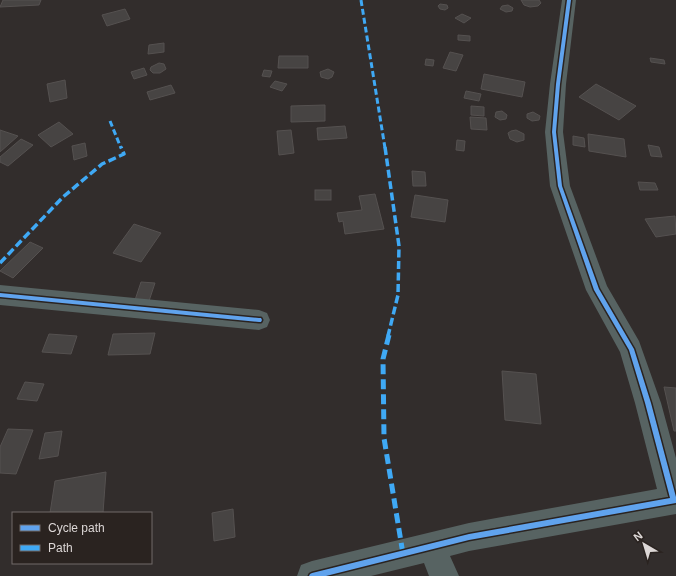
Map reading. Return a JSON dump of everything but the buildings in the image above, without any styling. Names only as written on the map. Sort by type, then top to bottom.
[{"type":"street","points":[[312,576],[469,537],[675,501],[648,403],[631,349],[597,290],[560,186],[554,132],[558,84],[569,0]]},
{"type":"street","points":[[0,295],[259,320]]},
{"type":"street","points":[[431,546],[444,576]]},
{"type":"marked path","points":[[361,0],[394,204],[399,246],[398,295],[383,359],[384,438],[403,554]]},
{"type":"marked path","points":[[0,263],[63,197],[102,164],[124,154],[110,121]]},
{"type":"cycle path","points":[[569,0],[558,84],[554,132],[560,186],[597,290],[631,349],[648,403],[674,501]]},
{"type":"cycle path","points":[[0,295],[259,320]]},
{"type":"cycle path","points":[[312,576],[469,537],[676,500]]}]
